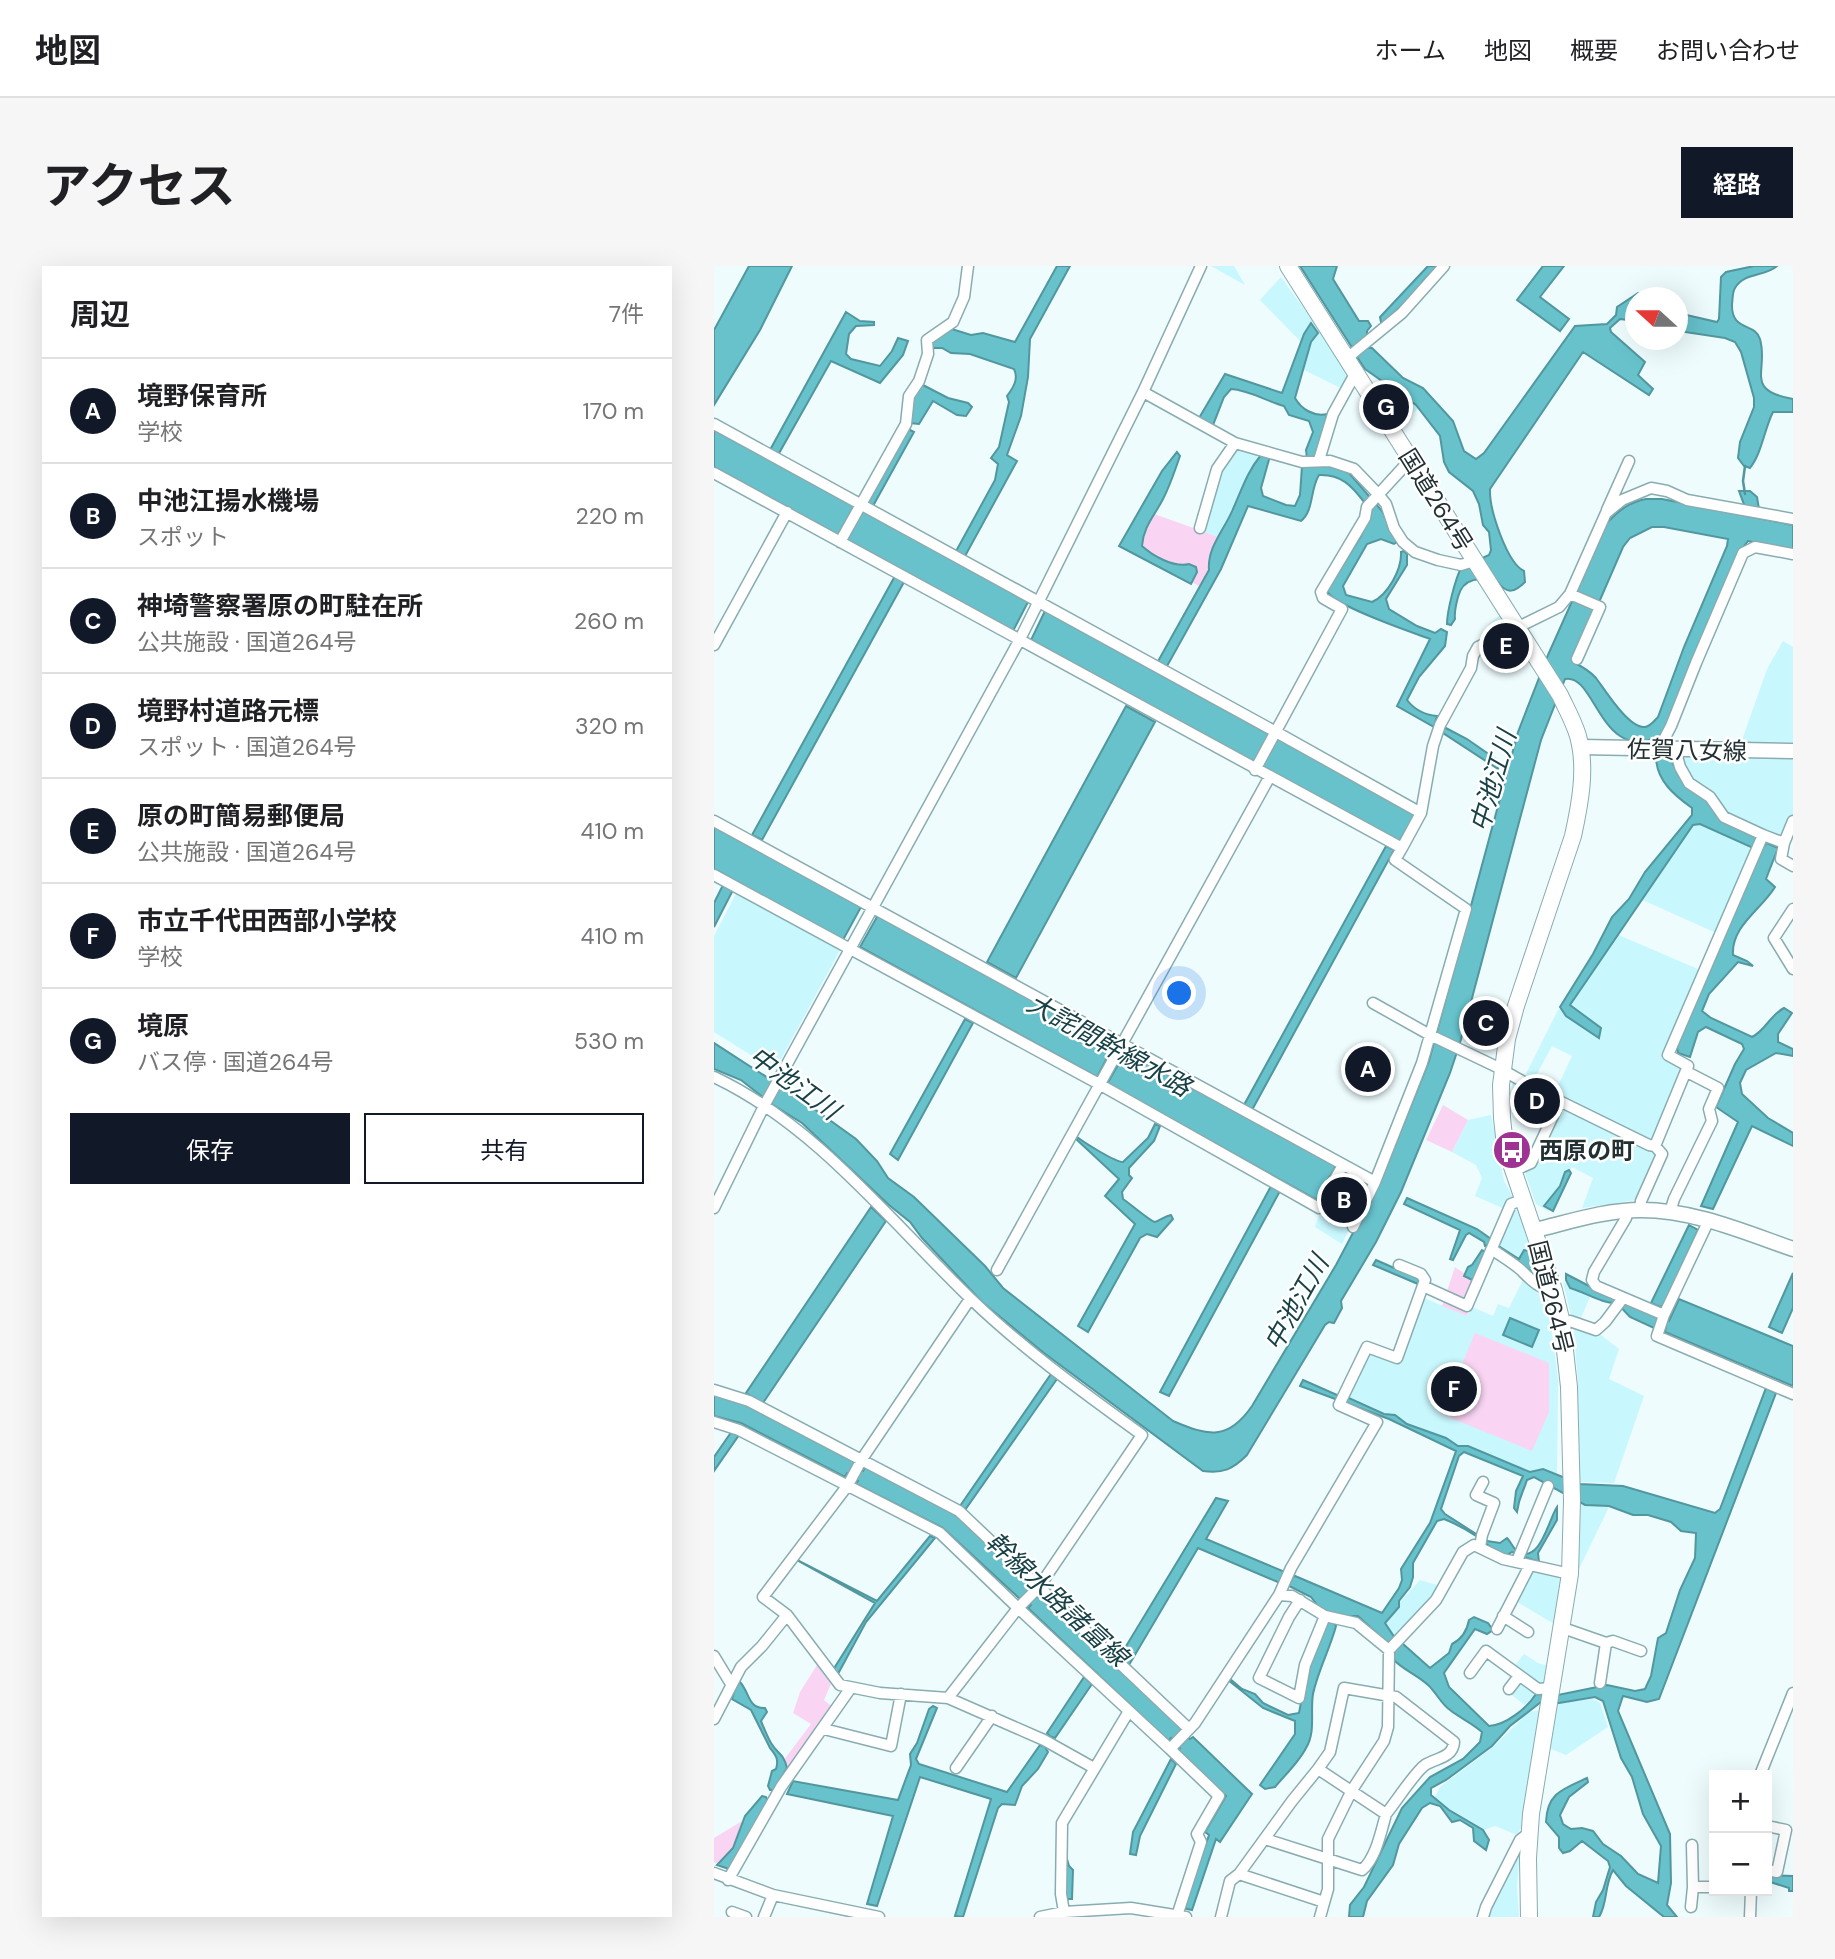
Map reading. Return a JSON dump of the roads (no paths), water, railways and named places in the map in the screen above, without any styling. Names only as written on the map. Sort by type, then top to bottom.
[{"type":"highway","name":"国道264号","points":[[1288,266],[1350,356],[1355,374],[1560,695],[1577,733],[1580,747],[1580,795],[1573,836],[1516,1006],[1502,1070],[1502,1118],[1506,1146],[1555,1290],[1562,1323],[1569,1387],[1572,1501],[1570,1574],[1529,1833],[1529,1917]]},
{"type":"main road","name":"佐賀八女線","points":[[1580,747],[1793,751]]},
{"type":"main road","points":[[1535,1230],[1609,1213],[1670,1212],[1709,1220],[1793,1249]]},
{"type":"street","points":[[840,542],[906,424],[909,396],[919,381],[928,354],[927,340],[953,322],[964,297],[968,266]]},
{"type":"street","points":[[714,1209],[733,1165],[779,1077],[1019,641],[1143,393],[1201,266]]},
{"type":"street","points":[[1350,356],[1402,313],[1444,266]]},
{"type":"street","points":[[1319,460],[1333,414],[1355,374]]},
{"type":"street","points":[[1143,393],[1235,443],[1303,462],[1330,461],[1354,469],[1373,500],[1386,505],[1394,528],[1403,542],[1415,552],[1480,571]]},
{"type":"street","points":[[714,424],[1421,814]]},
{"type":"street","points":[[1200,528],[1217,469],[1235,443]]},
{"type":"street","points":[[1255,770],[1342,609],[1323,598],[1321,592],[1366,518],[1373,500],[1410,460]]},
{"type":"street","points":[[1353,1227],[1376,1182],[1422,1063],[1466,909],[1395,860],[1396,845],[1421,814],[1439,728],[1471,668],[1473,656],[1478,648],[1559,607],[1570,594],[1629,461]]},
{"type":"street","points":[[714,473],[1396,845]]},
{"type":"street","points":[[1606,513],[1622,500],[1651,488],[1667,491],[1687,500],[1793,519]]},
{"type":"street","points":[[714,645],[787,512]]},
{"type":"street","points":[[1659,749],[1743,553],[1755,547],[1793,554]]},
{"type":"street","points":[[1570,594],[1600,607],[1577,659]]},
{"type":"street","points":[[1675,750],[1689,783],[1710,797],[1724,817],[1760,842],[1784,844]]},
{"type":"street","points":[[997,1270],[1269,778]]},
{"type":"street","points":[[714,821],[1376,1182]]},
{"type":"street","points":[[1793,821],[1781,859],[1793,866]]},
{"type":"street","points":[[1655,1146],[1688,1066],[1668,1055],[1760,842]]},
{"type":"street","points":[[714,875],[1099,1084],[1319,1208],[1343,1164]]},
{"type":"street","points":[[1793,909],[1774,938],[1793,969]]},
{"type":"street","points":[[1373,1003],[1560,1101],[1655,1146],[1662,1154],[1641,1201],[1626,1218],[1592,1280],[1596,1286],[1620,1301],[1662,1320]]},
{"type":"street","points":[[1670,1212],[1712,1121],[1709,1109],[1718,1088],[1687,1072]]},
{"type":"street","points":[[714,1077],[737,1088],[793,1125],[970,1298],[1050,1368],[1142,1436],[1037,1589],[1021,1605],[948,1698]]},
{"type":"street","points":[[1513,1171],[1531,1163],[1560,1101]]},
{"type":"street","points":[[1423,1286],[1467,1306],[1511,1204],[1522,1199]]},
{"type":"street","points":[[1709,1220],[1657,1336],[1793,1394]]},
{"type":"street","points":[[1492,1249],[1520,1269],[1532,1282],[1543,1289],[1555,1290]]},
{"type":"street","points":[[1173,1746],[1187,1731],[1279,1595],[1377,1422],[1341,1399],[1367,1347],[1397,1358],[1425,1280],[1422,1274],[1399,1265]]},
{"type":"street","points":[[970,1298],[860,1462],[849,1483],[763,1597],[787,1615],[840,1685],[850,1689],[948,1698],[1047,1742],[1094,1769]]},
{"type":"street","points":[[1562,1323],[1570,1321],[1597,1330],[1620,1301]]},
{"type":"street","points":[[714,1390],[752,1402],[860,1462],[959,1511],[1187,1731]]},
{"type":"street","points":[[714,1422],[737,1429],[849,1483],[940,1533],[1021,1605],[1129,1711],[1173,1746],[1219,1796],[1197,1834],[1201,1842],[1181,1916],[1131,1908],[1096,1913],[1063,1912],[1040,1917]]},
{"type":"street","points":[[1320,1917],[1328,1889],[1328,1839],[1352,1790],[1384,1741],[1388,1727],[1393,1645],[1436,1600],[1463,1552],[1481,1541],[1494,1503],[1476,1495],[1483,1482]]},
{"type":"street","points":[[1519,1556],[1548,1486]]},
{"type":"street","points":[[1481,1541],[1503,1559],[1519,1556],[1530,1565],[1570,1574]]},
{"type":"street","points":[[1497,1629],[1530,1565]]},
{"type":"street","points":[[1279,1595],[1292,1596],[1330,1618],[1356,1623],[1393,1645]]},
{"type":"street","points":[[1300,1600],[1259,1678],[1299,1698],[1305,1665],[1330,1618]]},
{"type":"street","points":[[714,1719],[741,1667],[787,1615]]},
{"type":"street","points":[[1503,1616],[1528,1632]]},
{"type":"street","points":[[1563,1628],[1640,1651]]},
{"type":"street","points":[[1600,1683],[1606,1643]]},
{"type":"street","points":[[1470,1674],[1486,1651],[1538,1689],[1551,1695]]},
{"type":"street","points":[[714,1656],[731,1684]]},
{"type":"street","points":[[1509,1689],[1520,1676]]},
{"type":"street","points":[[1221,1917],[1230,1881],[1239,1874],[1265,1839],[1318,1769],[1330,1752],[1344,1688],[1396,1697],[1454,1742],[1447,1756],[1424,1766],[1386,1814],[1377,1843],[1362,1870],[1265,1839]]},
{"type":"street","points":[[728,1880],[781,1787],[850,1689]]},
{"type":"street","points":[[824,1729],[891,1746],[901,1694]]},
{"type":"street","points":[[1762,1770],[1792,1697]]},
{"type":"street","points":[[1063,1912],[1060,1894],[1062,1824],[1129,1711]]},
{"type":"street","points":[[956,1768],[992,1716]]},
{"type":"street","points":[[1318,1769],[1386,1814]]},
{"type":"street","points":[[1772,1827],[1786,1830],[1777,1872],[1772,1871]]},
{"type":"street","points":[[1483,1917],[1520,1840],[1529,1833]]},
{"type":"street","points":[[1691,1907],[1692,1845]]},
{"type":"street","points":[[714,1873],[773,1895],[879,1917]]},
{"type":"street","points":[[1239,1874],[1324,1902]]},
{"type":"street","points":[[1693,1887],[1709,1887]]},
{"type":"street","points":[[764,1917],[773,1895]]},
{"type":"street","points":[[1750,1917],[1751,1896]]},
{"type":"street","points":[[807,1903],[807,1917]]},
{"type":"street","points":[[732,1912],[746,1917]]},
{"type":"water","points":[[749,266],[792,266],[760,330],[714,405],[714,330]]},
{"type":"water","points":[[1057,266],[1070,266],[1030,339],[1028,377],[1021,416],[1007,455],[1017,461],[964,558],[955,553],[995,480],[998,464],[991,458],[999,447],[1009,402],[1007,396],[1016,376],[1014,369],[970,354],[931,348],[931,341],[952,329],[971,335],[983,333],[1015,342]]},
{"type":"water","points":[[1300,266],[1337,266],[1333,279],[1359,321],[1368,321],[1371,326],[1367,331],[1367,348],[1372,348],[1403,378],[1423,388],[1453,421],[1464,451],[1476,459],[1484,453],[1575,326],[1607,324],[1616,315],[1617,307],[1625,302],[1625,320],[1620,319],[1610,328],[1611,332],[1625,344],[1625,350],[1631,350],[1645,362],[1638,375],[1653,389],[1649,395],[1583,352],[1490,489],[1492,509],[1500,534],[1511,558],[1524,571],[1525,582],[1511,591],[1492,580],[1468,582],[1460,590],[1455,619],[1451,625],[1447,624],[1448,611],[1461,568],[1489,555],[1491,550],[1489,532],[1483,525],[1479,504],[1473,491],[1449,472],[1444,462],[1440,436],[1416,405],[1365,369],[1357,357],[1359,351],[1356,346],[1351,346]]},
{"type":"water","points":[[1428,266],[1438,266],[1416,292],[1381,322],[1380,317]]},
{"type":"water","points":[[1543,266],[1564,266],[1540,297],[1569,319],[1560,331],[1517,300]]},
{"type":"water","points":[[1754,266],[1777,266],[1744,279],[1733,294],[1735,319],[1753,330],[1760,339],[1763,384],[1778,395],[1793,399],[1793,412],[1773,412],[1750,468],[1744,466],[1738,458],[1740,442],[1754,407],[1741,352],[1735,342],[1725,338],[1688,332],[1688,315],[1717,322],[1719,319],[1721,277],[1726,272]]},
{"type":"water","points":[[846,312],[860,321],[874,322],[874,325],[856,326],[849,334],[846,354],[851,359],[880,366],[898,338],[908,341],[903,355],[880,383],[831,361],[778,455],[770,450]]},
{"type":"water","points":[[1311,323],[1318,333],[1311,342],[1295,398],[1308,411],[1327,414],[1322,445],[1315,457],[1307,458],[1306,450],[1313,432],[1309,421],[1289,415],[1284,406],[1251,394],[1231,389],[1224,397],[1213,425],[1199,418],[1225,374],[1282,393],[1304,334]]},
{"type":"water","points":[[921,384],[972,407],[966,416],[957,415],[933,401],[919,424],[910,423],[912,397]]},
{"type":"water","points":[[714,429],[854,506],[838,535],[714,467]]},
{"type":"water","points":[[908,429],[914,432],[873,506],[866,503]]},
{"type":"water","points":[[1177,452],[1180,456],[1172,478],[1147,527],[1142,546],[1164,560],[1196,567],[1197,572],[1191,584],[1119,546],[1162,471]]},
{"type":"water","points":[[1261,455],[1270,456],[1261,488],[1263,496],[1295,506],[1300,495],[1302,466],[1329,465],[1349,473],[1382,511],[1397,542],[1394,544],[1381,539],[1367,544],[1343,586],[1346,595],[1372,602],[1378,599],[1393,581],[1401,552],[1407,554],[1407,565],[1386,599],[1389,609],[1417,626],[1435,633],[1441,629],[1447,632],[1445,646],[1419,677],[1407,700],[1420,711],[1437,716],[1434,727],[1397,706],[1430,639],[1358,611],[1343,604],[1327,591],[1361,536],[1372,508],[1350,486],[1327,475],[1319,475],[1308,512],[1301,521],[1248,506],[1221,569],[1166,668],[1157,663],[1209,570],[1214,546],[1248,474]]},
{"type":"water","points":[[1739,491],[1750,491],[1757,497],[1759,509],[1745,507]]},
{"type":"water","points":[[1646,499],[1662,499],[1793,525],[1793,550],[1748,541],[1741,550],[1663,734],[1642,741],[1626,739],[1613,730],[1576,681],[1565,679],[1541,740],[1460,1043],[1401,1192],[1376,1242],[1341,1301],[1342,1308],[1334,1323],[1325,1325],[1247,1455],[1237,1464],[1222,1471],[1203,1471],[1044,1353],[982,1302],[910,1222],[802,1123],[741,1080],[714,1069],[714,1043],[856,1139],[877,1161],[888,1178],[914,1197],[985,1266],[1003,1288],[1173,1421],[1207,1432],[1226,1430],[1252,1406],[1336,1265],[1381,1180],[1429,1061],[1518,732],[1548,655],[1607,523],[1624,508]],"holes":[[[1652,527],[1728,539],[1658,717],[1645,727],[1625,716],[1594,675],[1573,662],[1623,547],[1630,538]]]},
{"type":"water","points":[[863,510],[1028,602],[1013,631],[847,540]]},
{"type":"water","points":[[895,576],[904,582],[762,840],[752,835]]},
{"type":"water","points":[[1045,611],[1269,734],[1254,763],[1031,640]]},
{"type":"water","points":[[1126,706],[1155,722],[1016,978],[987,962]]},
{"type":"water","points":[[1442,726],[1467,739],[1500,762],[1498,769],[1440,731]]},
{"type":"water","points":[[1277,738],[1415,815],[1399,842],[1261,767]]},
{"type":"water","points":[[1656,758],[1665,758],[1672,762],[1680,777],[1756,839],[1753,848],[1700,824],[1693,825],[1570,1005],[1601,1028],[1599,1038],[1566,1016],[1560,1007],[1612,917],[1629,899],[1645,872],[1692,815],[1692,808],[1673,793],[1663,780]]},
{"type":"water","points":[[714,826],[861,907],[843,940],[714,869]]},
{"type":"water","points":[[1767,843],[1778,848],[1766,879],[1775,887],[1748,918],[1734,945],[1733,955],[1753,966],[1738,962],[1709,994],[1702,1011],[1752,1037],[1784,1008],[1792,1013],[1778,1034],[1778,1042],[1793,1049],[1793,1056],[1776,1053],[1746,1070],[1740,1083],[1742,1094],[1768,1118],[1793,1133],[1793,1146],[1752,1126],[1713,1209],[1701,1206],[1738,1122],[1716,1107],[1744,1049],[1742,1044],[1706,1027],[1698,1032],[1690,1057],[1678,1053],[1677,1047]]},
{"type":"water","points":[[1386,846],[1394,850],[1252,1110],[1244,1105]]},
{"type":"water","points":[[723,885],[733,890],[714,927],[714,903]]},
{"type":"water","name":"大詫間幹線水路","points":[[878,915],[1114,1045],[1097,1077],[860,947]]},
{"type":"water","points":[[965,1019],[973,1023],[898,1160],[890,1154]]},
{"type":"water","points":[[1126,1051],[1336,1166],[1327,1181],[1331,1183],[1325,1193],[1322,1191],[1317,1200],[1107,1084]]},
{"type":"water","points":[[1155,1124],[1160,1126],[1154,1141],[1129,1168],[1132,1178],[1122,1192],[1123,1199],[1155,1222],[1171,1215],[1173,1219],[1157,1237],[1147,1234],[1140,1238],[1088,1332],[1078,1326],[1135,1224],[1105,1196],[1119,1179],[1076,1139],[1077,1137],[1107,1156],[1123,1162],[1148,1138]]},
{"type":"water","points":[[1569,1170],[1571,1173],[1553,1211],[1544,1206],[1560,1186],[1565,1172]]},
{"type":"water","points":[[1271,1186],[1280,1191],[1169,1396],[1160,1392]]},
{"type":"water","points":[[1407,1198],[1477,1229],[1491,1239],[1490,1244],[1485,1246],[1484,1242],[1469,1233],[1453,1260],[1450,1259],[1460,1230],[1404,1204]]},
{"type":"water","points":[[871,1207],[886,1221],[763,1403],[746,1393]]},
{"type":"water","points":[[1689,1225],[1698,1230],[1664,1305],[1660,1307],[1651,1303]]},
{"type":"water","points":[[1497,1245],[1519,1259],[1524,1250],[1529,1251],[1534,1264],[1531,1271],[1495,1248]]},
{"type":"water","points":[[1482,1250],[1487,1253],[1474,1281],[1464,1276]]},
{"type":"water","points":[[1376,1260],[1417,1278],[1418,1284],[1373,1265]]},
{"type":"water","points":[[1793,1273],[1793,1308],[1782,1333],[1769,1327]]},
{"type":"water","points":[[1566,1274],[1669,1321],[1679,1299],[1793,1346],[1793,1386],[1665,1332],[1666,1326],[1657,1323],[1654,1328],[1630,1317],[1617,1303],[1599,1300],[1570,1288]]},
{"type":"water","points":[[1510,1318],[1539,1330],[1532,1347],[1503,1335]]},
{"type":"water","points":[[1051,1374],[1057,1379],[965,1510],[960,1506]]},
{"type":"water","points":[[1303,1380],[1384,1414],[1395,1415],[1407,1424],[1446,1438],[1458,1446],[1468,1446],[1530,1472],[1543,1469],[1580,1484],[1623,1486],[1715,1513],[1720,1509],[1766,1388],[1776,1393],[1659,1699],[1647,1702],[1623,1696],[1618,1711],[1670,1834],[1671,1883],[1667,1905],[1677,1917],[1664,1917],[1626,1886],[1613,1870],[1602,1912],[1599,1917],[1593,1917],[1610,1867],[1608,1861],[1582,1841],[1563,1853],[1559,1848],[1559,1837],[1546,1822],[1549,1804],[1553,1798],[1564,1789],[1587,1778],[1588,1782],[1569,1797],[1560,1815],[1563,1824],[1571,1829],[1593,1831],[1603,1844],[1621,1856],[1638,1874],[1658,1883],[1661,1846],[1643,1814],[1603,1701],[1595,1697],[1559,1703],[1541,1702],[1510,1726],[1492,1746],[1431,1788],[1431,1795],[1449,1810],[1483,1830],[1489,1840],[1486,1850],[1474,1841],[1473,1828],[1460,1820],[1452,1822],[1440,1806],[1430,1803],[1422,1808],[1399,1844],[1393,1865],[1367,1901],[1363,1917],[1349,1917],[1350,1905],[1364,1887],[1402,1808],[1430,1777],[1463,1759],[1480,1742],[1482,1732],[1458,1716],[1428,1685],[1397,1663],[1393,1659],[1395,1650],[1358,1616],[1335,1616],[1333,1622],[1336,1626],[1313,1694],[1309,1742],[1300,1758],[1275,1787],[1265,1789],[1260,1785],[1295,1734],[1295,1721],[1263,1708],[1228,1680],[1229,1678],[1242,1689],[1255,1694],[1263,1703],[1288,1715],[1299,1713],[1308,1666],[1326,1622],[1330,1622],[1311,1597],[1289,1586],[1290,1582],[1280,1583],[1198,1548],[1129,1665],[1120,1656],[1216,1498],[1228,1501],[1206,1539],[1285,1572],[1291,1579],[1295,1576],[1382,1613],[1399,1588],[1402,1580],[1401,1569],[1430,1523],[1456,1451],[1389,1419],[1300,1386]],"holes":[[[1464,1452],[1523,1476],[1516,1491],[1514,1508],[1517,1512],[1527,1480],[1534,1477],[1585,1505],[1609,1506],[1633,1515],[1648,1515],[1671,1522],[1681,1531],[1696,1533],[1695,1558],[1680,1590],[1666,1633],[1658,1638],[1651,1676],[1645,1689],[1635,1691],[1607,1685],[1558,1695],[1536,1694],[1516,1715],[1502,1723],[1489,1726],[1449,1687],[1444,1673],[1475,1629],[1487,1634],[1493,1630],[1488,1623],[1474,1617],[1469,1620],[1464,1634],[1452,1644],[1449,1653],[1430,1668],[1393,1635],[1385,1623],[1399,1607],[1399,1601],[1410,1587],[1413,1563],[1437,1521],[1444,1519],[1456,1525],[1505,1556],[1512,1552],[1539,1562],[1538,1553],[1557,1520],[1557,1507],[1538,1547],[1525,1554],[1517,1551],[1507,1538],[1500,1543],[1487,1541],[1441,1509],[1459,1456]]]},
{"type":"water","points":[[714,1395],[738,1401],[855,1461],[850,1474],[847,1473],[845,1477],[741,1423],[714,1416]]},
{"type":"water","points":[[732,1431],[739,1435],[714,1471],[714,1457]]},
{"type":"water","points":[[866,1466],[956,1515],[1032,1585],[1029,1589],[1037,1597],[1041,1594],[1182,1727],[1181,1731],[1190,1739],[1193,1737],[1252,1794],[1220,1842],[1216,1839],[1192,1910],[1183,1908],[1209,1835],[1205,1832],[1226,1796],[1178,1751],[1180,1748],[1171,1738],[1168,1741],[1028,1608],[1031,1605],[1024,1597],[1020,1599],[943,1528],[856,1484],[861,1470]]},
{"type":"water","points":[[930,1536],[935,1538],[866,1622],[838,1674],[833,1670],[875,1603],[797,1560],[877,1601]]},
{"type":"water","points":[[1084,1677],[1092,1684],[1055,1738],[1052,1737],[1045,1747],[1048,1752],[1038,1769],[1022,1786],[1015,1805],[1002,1804],[998,1808],[963,1917],[955,1916],[991,1799],[920,1777],[877,1906],[867,1904],[893,1816],[787,1794],[793,1781],[898,1800],[911,1765],[910,1754],[917,1743],[929,1709],[933,1706],[937,1708],[916,1759],[919,1764],[1007,1792],[1040,1745],[1043,1746],[1050,1736],[1047,1733]]},
{"type":"water","points":[[740,1682],[752,1703],[759,1708],[765,1708],[767,1712],[761,1721],[787,1768],[774,1790],[770,1790],[768,1786],[772,1771],[777,1766],[775,1755],[751,1710],[732,1699],[737,1683]]},
{"type":"water","points":[[1171,1759],[1176,1764],[1140,1836],[1136,1855],[1130,1854],[1133,1832]]},
{"type":"water","points":[[762,1796],[768,1801],[729,1869],[717,1865],[733,1848],[745,1816]]},
{"type":"water","points":[[1064,1858],[1073,1870],[1072,1899],[1067,1899],[1064,1888]]},
{"type":"water","points":[[1772,1875],[1793,1876],[1793,1891],[1789,1891],[1789,1888],[1772,1883]]},
{"type":"waterway","points":[[1745,466],[1745,494]]},
{"type":"place","name":"境原","points":[[1386,407]]},
{"type":"place","name":"原の町簡易郵便局","points":[[1506,646]]},
{"type":"place","name":"神埼警察署原の町駐在所","points":[[1486,1023]]},
{"type":"place","name":"境野保育所","points":[[1368,1069]]},
{"type":"place","name":"境野村道路元標","points":[[1537,1101]]},
{"type":"place","name":"西原の町","points":[[1512,1150]]},
{"type":"place","name":"中池江揚水機場","points":[[1344,1200]]},
{"type":"place","name":"市立千代田西部小学校","points":[[1454,1389]]},
{"type":"water label","name":"中池江川","points":[[1493,781]]},
{"type":"water label","name":"中池江川","points":[[794,1083]]},
{"type":"water label","name":"中池江川","points":[[1296,1303]]},
{"type":"water label","name":"幹線水路諸富線","points":[[1057,1599]]}]
